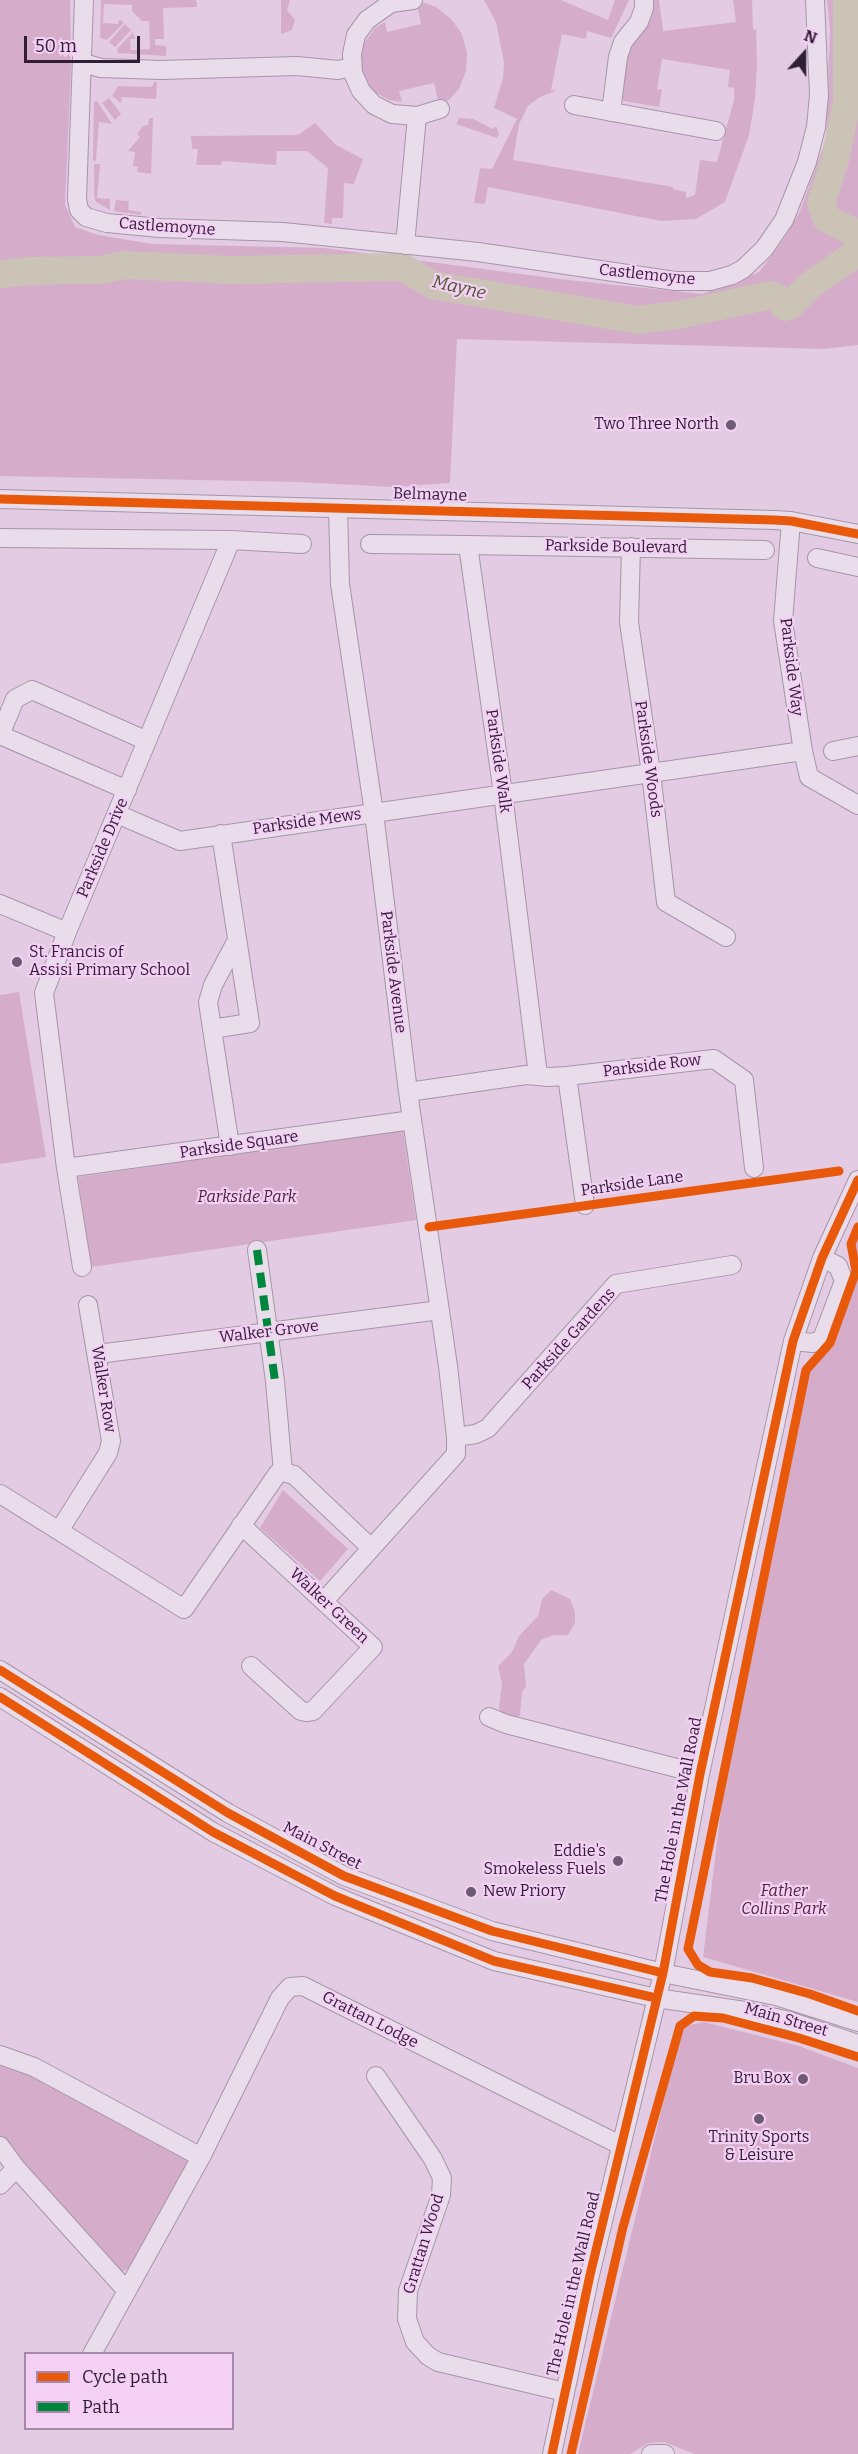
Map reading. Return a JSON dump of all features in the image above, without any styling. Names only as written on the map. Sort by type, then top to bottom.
[{"type":"street","name":"Castlemoyne","points":[[84,0],[77,199],[80,210],[86,217],[107,223],[160,228],[283,232],[478,252],[675,281],[710,281],[732,275],[743,269],[764,249],[784,220],[807,162],[816,127],[819,95],[815,0]]},
{"type":"street","points":[[413,0],[390,2],[367,20],[356,35],[352,67],[361,91],[374,105],[392,114],[417,116],[440,109]]},
{"type":"street","points":[[611,112],[618,57],[623,42],[639,22],[644,0]]},
{"type":"street","points":[[83,63],[101,68],[161,70],[297,66],[338,70],[352,67]]},
{"type":"street","points":[[574,105],[716,131]]},
{"type":"street","points":[[405,245],[417,116]]},
{"type":"street","name":"Belmayne","points":[[0,498],[791,521],[858,534]]},
{"type":"street","name":"Parkside Avenue","points":[[338,508],[340,584],[374,813],[408,1092],[441,1310],[456,1437]]},
{"type":"street","name":"Parkside Way","points":[[791,521],[783,621],[802,746],[809,777],[858,805]]},
{"type":"street","points":[[0,538],[231,540],[302,544]]},
{"type":"street","name":"Parkside Drive","points":[[82,1267],[66,1168],[44,993],[67,932],[231,540]]},
{"type":"street","points":[[370,544],[468,545]]},
{"type":"street","name":"Parkside Boulevard","points":[[468,545],[765,550]]},
{"type":"street","name":"Parkside Walk","points":[[468,545],[503,794],[538,1075]]},
{"type":"street","name":"Parkside Woods","points":[[631,547],[629,622],[651,773],[666,902],[726,937]]},
{"type":"street","points":[[817,558],[858,567]]},
{"type":"street","points":[[127,790],[0,735],[15,699],[32,690],[147,741]]},
{"type":"street","name":"Parkside Mews","points":[[117,814],[180,841],[651,773],[802,746]]},
{"type":"street","points":[[833,751],[858,746]]},
{"type":"street","points":[[212,1029],[250,1023],[220,834]]},
{"type":"street","points":[[0,904],[67,932]]},
{"type":"street","points":[[230,1146],[208,1002],[213,985],[236,942]]},
{"type":"street","name":"Parkside Row","points":[[538,1075],[567,1076],[714,1059],[744,1080],[754,1168]]},
{"type":"street","points":[[408,1092],[538,1075]]},
{"type":"street","points":[[567,1076],[585,1205]]},
{"type":"street","name":"Parkside Square","points":[[66,1168],[412,1120]]},
{"type":"street","name":"The Hole in the Wall Road","points":[[552,2454],[621,2145],[663,1973],[700,1774],[794,1341],[822,1258],[858,1179]]},
{"type":"street","points":[[257,1250],[275,1381],[284,1472]]},
{"type":"street","points":[[794,1341],[813,1342],[822,1339],[844,1281],[838,1266],[822,1258]]},
{"type":"street","name":"Parkside Gardens","points":[[456,1437],[476,1434],[492,1424],[616,1284],[732,1265]]},
{"type":"street","name":"Walker Row","points":[[59,1531],[108,1453],[111,1441],[88,1305]]},
{"type":"street","name":"Walker Grove","points":[[98,1354],[441,1310]]},
{"type":"street","points":[[324,1601],[456,1454],[456,1437]]},
{"type":"street","points":[[0,1494],[184,1609],[273,1477],[284,1472],[294,1475],[371,1548]]},
{"type":"street","name":"Walker Green","points":[[241,1525],[373,1647],[313,1711],[301,1711],[250,1665]]},
{"type":"street","name":"Main Street","points":[[0,1671],[228,1813],[344,1876],[492,1931],[663,1973],[776,1996],[858,2022]]},
{"type":"street","name":"Main Street","points":[[0,1697],[213,1832],[335,1896],[494,1961],[656,1998],[745,2011],[789,2021],[858,2044]]},
{"type":"street","points":[[489,1718],[700,1774]]},
{"type":"street","name":"Main Street","points":[[335,1896],[344,1876]]},
{"type":"street","name":"Grattan Lodge","points":[[93,2352],[201,2157],[280,1998],[290,1988],[303,1986],[621,2145]]},
{"type":"street","points":[[0,2055],[34,2067],[201,2157]]},
{"type":"street","name":"Grattan Wood","points":[[376,2076],[433,2159],[442,2178],[441,2195],[408,2291],[407,2319],[415,2342],[428,2356],[438,2362],[565,2392]]},
{"type":"street","points":[[0,2146],[16,2168],[126,2290]]},
{"type":"street","points":[[0,2185],[16,2168]]},
{"type":"street","points":[[651,2454],[665,2454]]},
{"type":"green space","points":[[0,0],[70,0],[71,67],[65,205],[75,227],[98,235],[152,244],[324,248],[559,279],[702,294],[759,272],[784,239],[800,211],[826,139],[830,29],[827,0],[858,0],[858,345],[824,349],[457,339],[450,483],[392,487],[298,482],[0,476]]},
{"type":"green space","points":[[101,0],[196,0],[197,7],[163,8],[164,39],[155,39],[155,45],[166,46],[166,56],[118,53],[117,49],[133,32],[135,39],[130,39],[131,50],[150,49],[149,21],[142,21],[132,11],[132,5],[104,4],[103,23],[118,24],[121,20],[124,23],[107,40],[100,38]]},
{"type":"green space","points":[[281,0],[290,0],[287,10],[295,20],[292,30],[281,34]]},
{"type":"green space","points":[[416,0],[436,7],[451,19],[462,34],[467,53],[466,71],[459,89],[440,109],[434,83],[399,91],[402,102],[389,100],[371,90],[364,82],[359,67],[364,43],[375,28],[385,22],[387,32],[421,24]]},
{"type":"green space","points":[[484,0],[561,0],[608,20],[615,0],[629,0],[611,38],[587,31],[586,39],[562,34],[551,90],[556,91],[540,97],[528,106],[519,124],[513,160],[673,187],[673,189],[686,192],[686,198],[695,195],[700,160],[717,162],[734,100],[734,88],[728,87],[730,70],[662,59],[657,89],[662,90],[659,107],[624,101],[620,96],[626,59],[652,0],[659,0],[663,31],[736,22],[733,0],[752,0],[753,29],[756,30],[755,99],[749,135],[725,202],[696,219],[661,221],[488,187],[485,204],[474,203],[480,168],[492,169],[517,119],[494,108],[503,78],[504,62],[496,22]]},
{"type":"green space","points":[[125,24],[131,30],[115,47],[109,42]]},
{"type":"green space","points":[[154,82],[157,82],[156,99],[122,97],[121,103],[112,96],[118,86],[152,87]]},
{"type":"green space","points":[[109,98],[121,114],[115,120],[102,103]]},
{"type":"green space","points":[[97,101],[112,124],[99,122],[96,161],[93,160],[94,102]]},
{"type":"green space","points":[[149,118],[153,118],[151,174],[137,172],[138,167],[133,166],[135,152],[128,151],[140,137],[137,134],[143,126],[148,125]]},
{"type":"green space","points":[[459,118],[473,119],[493,129],[496,126],[499,134],[497,138],[456,124]]},
{"type":"green space","points":[[315,123],[336,145],[363,159],[354,184],[344,183],[343,218],[332,218],[332,224],[324,223],[328,168],[307,151],[277,151],[276,165],[222,161],[221,165],[196,165],[198,149],[192,149],[191,136],[298,135]]},
{"type":"green space","points":[[94,164],[100,164],[97,198],[110,199],[110,210],[96,202]]},
{"type":"green space","points":[[116,200],[129,201],[128,210],[141,212],[141,215],[114,211]]},
{"type":"green space","points":[[19,992],[46,1157],[0,1164],[0,995]]},
{"type":"green space","name":"Parkside Park","points":[[403,1130],[416,1220],[91,1267],[78,1177]]},
{"type":"green space","name":"Father Collins Park","points":[[858,1227],[858,2002],[703,1957],[730,1737],[806,1370],[830,1343],[856,1271],[851,1244]]},
{"type":"green space","points":[[283,1490],[348,1549],[320,1581],[260,1528]]},
{"type":"green space","points":[[551,1590],[570,1599],[575,1612],[575,1623],[568,1635],[554,1635],[541,1640],[524,1664],[526,1686],[522,1692],[520,1715],[514,1721],[504,1716],[499,1708],[502,1684],[498,1666],[512,1652],[519,1636],[538,1616],[542,1599]]},
{"type":"green space","points":[[704,2022],[799,2046],[858,2068],[858,2454],[695,2454],[664,2442],[648,2443],[630,2454],[578,2454],[675,2054],[685,2026]]},
{"type":"green space","points":[[0,2062],[34,2075],[183,2157],[188,2162],[129,2268],[122,2272],[26,2170],[0,2135]]},
{"type":"waterway","points":[[847,0],[847,101],[835,160],[821,203],[827,219],[858,234]]},
{"type":"waterway","name":"Mayne","points":[[0,274],[101,270],[125,265],[232,270],[402,267],[433,285],[637,320],[678,315],[771,295],[777,297],[785,307],[789,306],[809,286],[858,252]]},
{"type":"marked path","points":[[257,1250],[275,1381]]},
{"type":"cycle path","points":[[0,499],[774,520],[791,521],[858,534]]},
{"type":"cycle path","name":"Parkside Lane","points":[[429,1227],[839,1171]]},
{"type":"cycle path","points":[[552,2454],[590,2275],[663,1973],[700,1774],[793,1341],[822,1258],[858,1180]]},
{"type":"cycle path","points":[[858,1227],[851,1244],[856,1271],[830,1343],[806,1370],[688,1949],[698,1965],[710,1972],[752,1978],[810,1994],[858,2011]]},
{"type":"cycle path","points":[[0,1670],[228,1813],[344,1876],[492,1931],[663,1973]]},
{"type":"cycle path","points":[[0,1697],[213,1832],[335,1896],[494,1961],[656,1998]]},
{"type":"cycle path","points":[[571,2454],[623,2227],[680,2026],[694,2016],[723,2018],[799,2038],[858,2057]]},
{"type":"place","name":"Two Three North","points":[[731,425]]},
{"type":"place","name":"St. Francis of Assisi Primary School","points":[[17,962]]},
{"type":"place","name":"Eddie's Smokeless Fuels","points":[[618,1861]]},
{"type":"place","name":"New Priory","points":[[471,1892]]},
{"type":"place","name":"Bru Box","points":[[803,2079]]},
{"type":"place","name":"Trinity Sports & Leisure","points":[[759,2119]]}]
